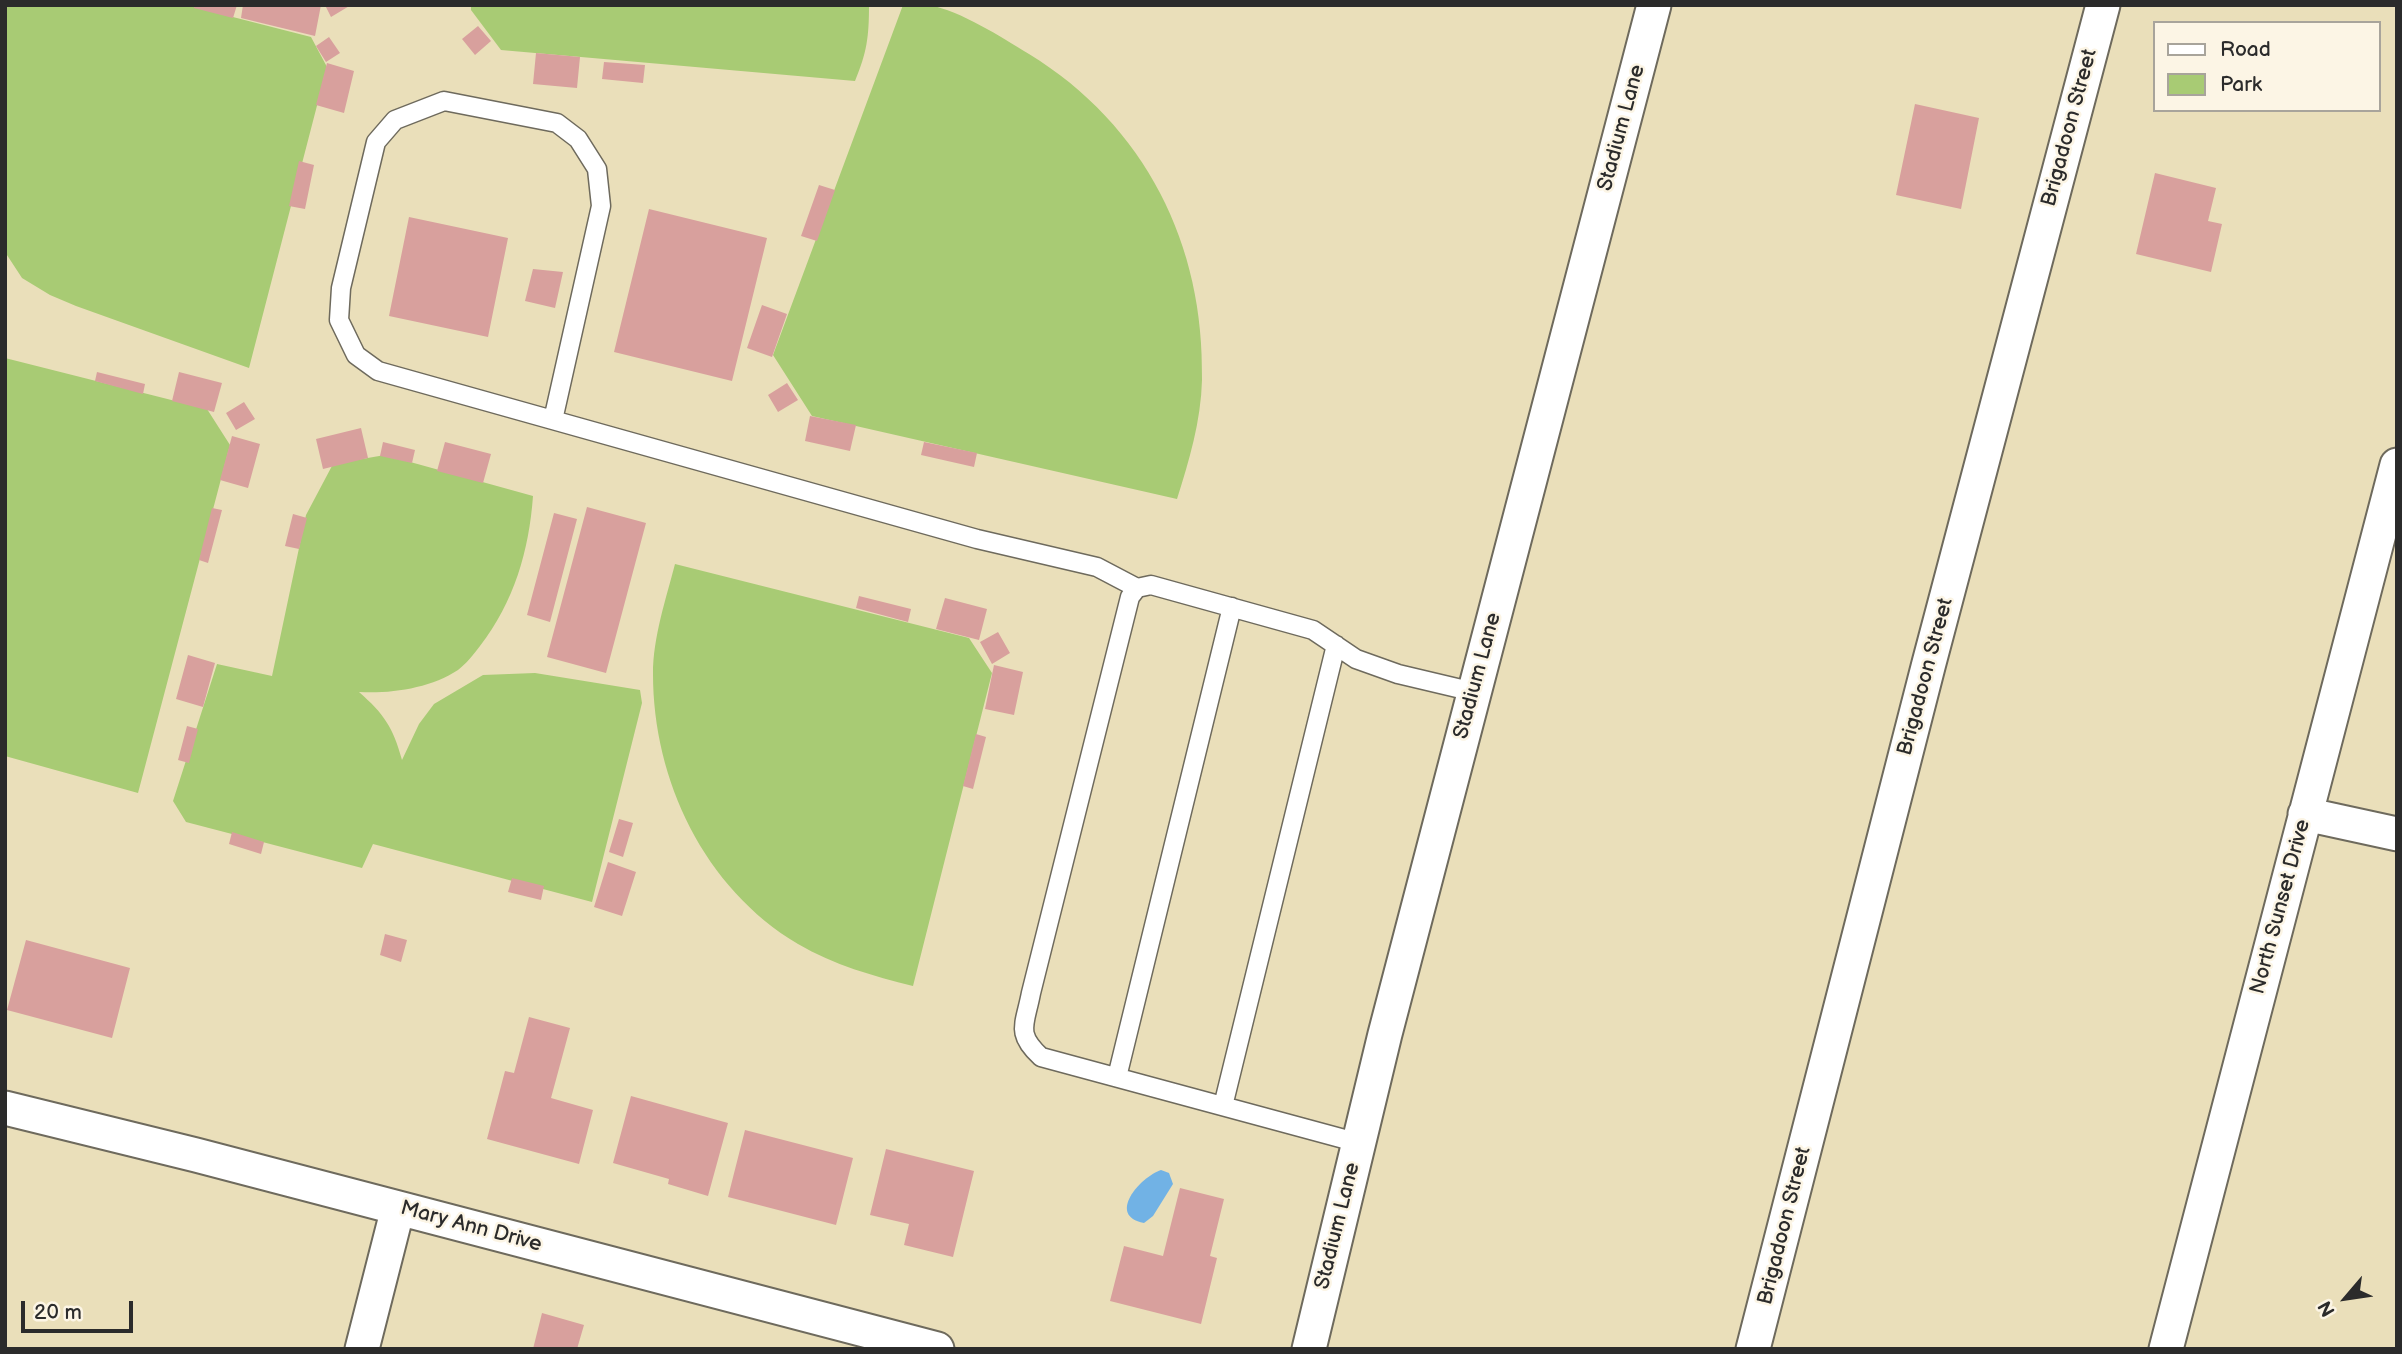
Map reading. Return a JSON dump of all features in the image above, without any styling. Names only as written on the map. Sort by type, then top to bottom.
[{"type":"street","name":"Stadium Lane","points":[[1309,1349],[1474,692],[1654,5]]},
{"type":"street","name":"Brigadoon Street","points":[[1753,1349],[2103,5]]},
{"type":"street","name":"North Sunset Drive","points":[[2175,1347],[2305,814],[2397,465]]},
{"type":"street","points":[[2305,814],[2397,834]]},
{"type":"street","name":"Mary Ann Drive","points":[[5,1108],[398,1208],[880,1341],[937,1349]]},
{"type":"street","points":[[362,1349],[398,1208]]},
{"type":"lane","points":[[553,420],[601,206],[597,169],[578,139],[557,123],[444,100],[396,120],[376,142],[341,288],[339,320],[356,355],[377,371],[978,539],[1097,567],[1137,588]]},
{"type":"lane","points":[[1359,1143],[1041,1056],[1028,1045],[1023,1034],[1130,597],[1137,588],[1151,584],[1313,630],[1356,659],[1398,674],[1474,692]]},
{"type":"lane","points":[[1117,1077],[1232,607]]},
{"type":"lane","points":[[1223,1106],[1336,645]]},
{"type":"green space","points":[[5,5],[186,5],[311,37],[327,67],[249,368],[76,306],[50,295],[22,278],[5,252]]},
{"type":"green space","points":[[471,5],[869,5],[865,53],[855,81],[501,50],[471,10]]},
{"type":"green space","points":[[903,5],[929,5],[967,19],[1029,54],[1070,83],[1105,116],[1136,153],[1160,193],[1179,236],[1193,282],[1200,330],[1202,380],[1197,426],[1177,499],[812,416],[773,355]]},
{"type":"green space","points":[[5,358],[207,409],[230,445],[138,793],[5,756]]},
{"type":"green space","points":[[385,455],[533,496],[528,536],[511,594],[492,629],[470,659],[458,670],[423,685],[397,691],[359,692],[386,722],[402,760],[419,724],[434,704],[483,675],[535,673],[640,690],[642,703],[592,902],[373,844],[362,868],[186,822],[173,801],[217,664],[272,676],[306,515],[333,464]]},
{"type":"green space","points":[[675,564],[969,638],[992,673],[913,986],[826,958],[798,944],[765,921],[736,893],[711,862],[690,828],[662,753],[655,714],[654,660],[664,604]]},
{"type":"water","points":[[1161,1170],[1169,1173],[1173,1184],[1153,1216],[1144,1223],[1133,1219],[1128,1213],[1130,1196],[1144,1180]]},
{"type":"building","points":[[194,5],[237,5],[233,18],[194,8]]},
{"type":"building","points":[[243,5],[321,5],[315,36],[241,18]]},
{"type":"building","points":[[325,5],[351,5],[331,17]]},
{"type":"building","points":[[478,26],[491,41],[475,55],[462,39]]},
{"type":"building","points":[[329,37],[340,53],[326,62],[316,46]]},
{"type":"building","points":[[536,53],[580,57],[577,88],[533,84]]},
{"type":"building","points":[[604,62],[645,65],[643,83],[602,79]]},
{"type":"building","points":[[327,63],[354,71],[344,113],[316,105]]},
{"type":"building","points":[[1915,104],[1979,118],[1961,209],[1896,195]]},
{"type":"building","points":[[299,161],[314,165],[305,209],[289,206]]},
{"type":"building","points":[[2155,173],[2216,188],[2208,221],[2222,224],[2211,272],[2136,254]]},
{"type":"building","points":[[819,185],[835,190],[817,241],[801,236]]},
{"type":"building","points":[[649,209],[767,238],[732,381],[614,352]]},
{"type":"building","points":[[409,217],[508,238],[488,337],[389,316]]},
{"type":"building","points":[[533,269],[563,272],[555,308],[525,301]]},
{"type":"building","points":[[762,305],[787,314],[772,357],[747,348]]},
{"type":"building","points":[[97,372],[145,384],[143,394],[95,381]]},
{"type":"building","points":[[179,372],[222,383],[214,412],[172,401]]},
{"type":"building","points":[[787,383],[798,400],[778,412],[768,395]]},
{"type":"building","points":[[244,402],[255,419],[236,430],[226,413]]},
{"type":"building","points":[[810,416],[856,425],[850,451],[805,441]]},
{"type":"building","points":[[361,428],[368,458],[323,469],[316,439]]},
{"type":"building","points":[[232,436],[260,444],[248,488],[220,480]]},
{"type":"building","points":[[383,442],[415,450],[412,463],[380,456]]},
{"type":"building","points":[[445,442],[491,454],[483,483],[437,471]]},
{"type":"building","points":[[924,442],[977,453],[974,467],[921,455]]},
{"type":"building","points":[[587,507],[646,523],[606,673],[547,657]]},
{"type":"building","points":[[212,508],[222,510],[208,563],[199,560]]},
{"type":"building","points":[[554,513],[577,519],[550,622],[527,615]]},
{"type":"building","points":[[293,514],[307,518],[299,549],[285,546]]},
{"type":"building","points":[[859,596],[911,609],[908,622],[856,608]]},
{"type":"building","points":[[945,598],[987,609],[979,640],[936,629]]},
{"type":"building","points":[[998,632],[1010,653],[992,664],[980,642]]},
{"type":"building","points":[[188,655],[215,663],[203,707],[176,699]]},
{"type":"building","points":[[994,665],[1023,672],[1014,715],[985,709]]},
{"type":"building","points":[[187,726],[198,729],[189,763],[178,760]]},
{"type":"building","points":[[976,734],[986,737],[973,789],[963,786]]},
{"type":"building","points":[[619,819],[633,823],[623,857],[609,852]]},
{"type":"building","points":[[232,832],[264,842],[261,854],[229,844]]},
{"type":"building","points":[[608,862],[636,872],[622,916],[594,907]]},
{"type":"building","points":[[512,878],[544,886],[541,900],[508,892]]},
{"type":"building","points":[[385,934],[407,940],[401,962],[380,955]]},
{"type":"building","points":[[26,940],[130,968],[112,1038],[7,1010]]},
{"type":"building","points":[[529,1017],[570,1028],[551,1098],[593,1110],[579,1164],[487,1139],[505,1071],[514,1073]]},
{"type":"building","points":[[631,1096],[728,1123],[708,1196],[668,1184],[669,1179],[613,1163]]},
{"type":"building","points":[[745,1130],[853,1158],[836,1225],[728,1197]]},
{"type":"building","points":[[886,1149],[974,1171],[953,1257],[904,1245],[909,1224],[870,1215]]},
{"type":"building","points":[[1180,1188],[1224,1199],[1210,1256],[1217,1258],[1201,1324],[1110,1301],[1124,1246],[1163,1256]]},
{"type":"building","points":[[542,1313],[584,1325],[577,1349],[533,1349]]}]
